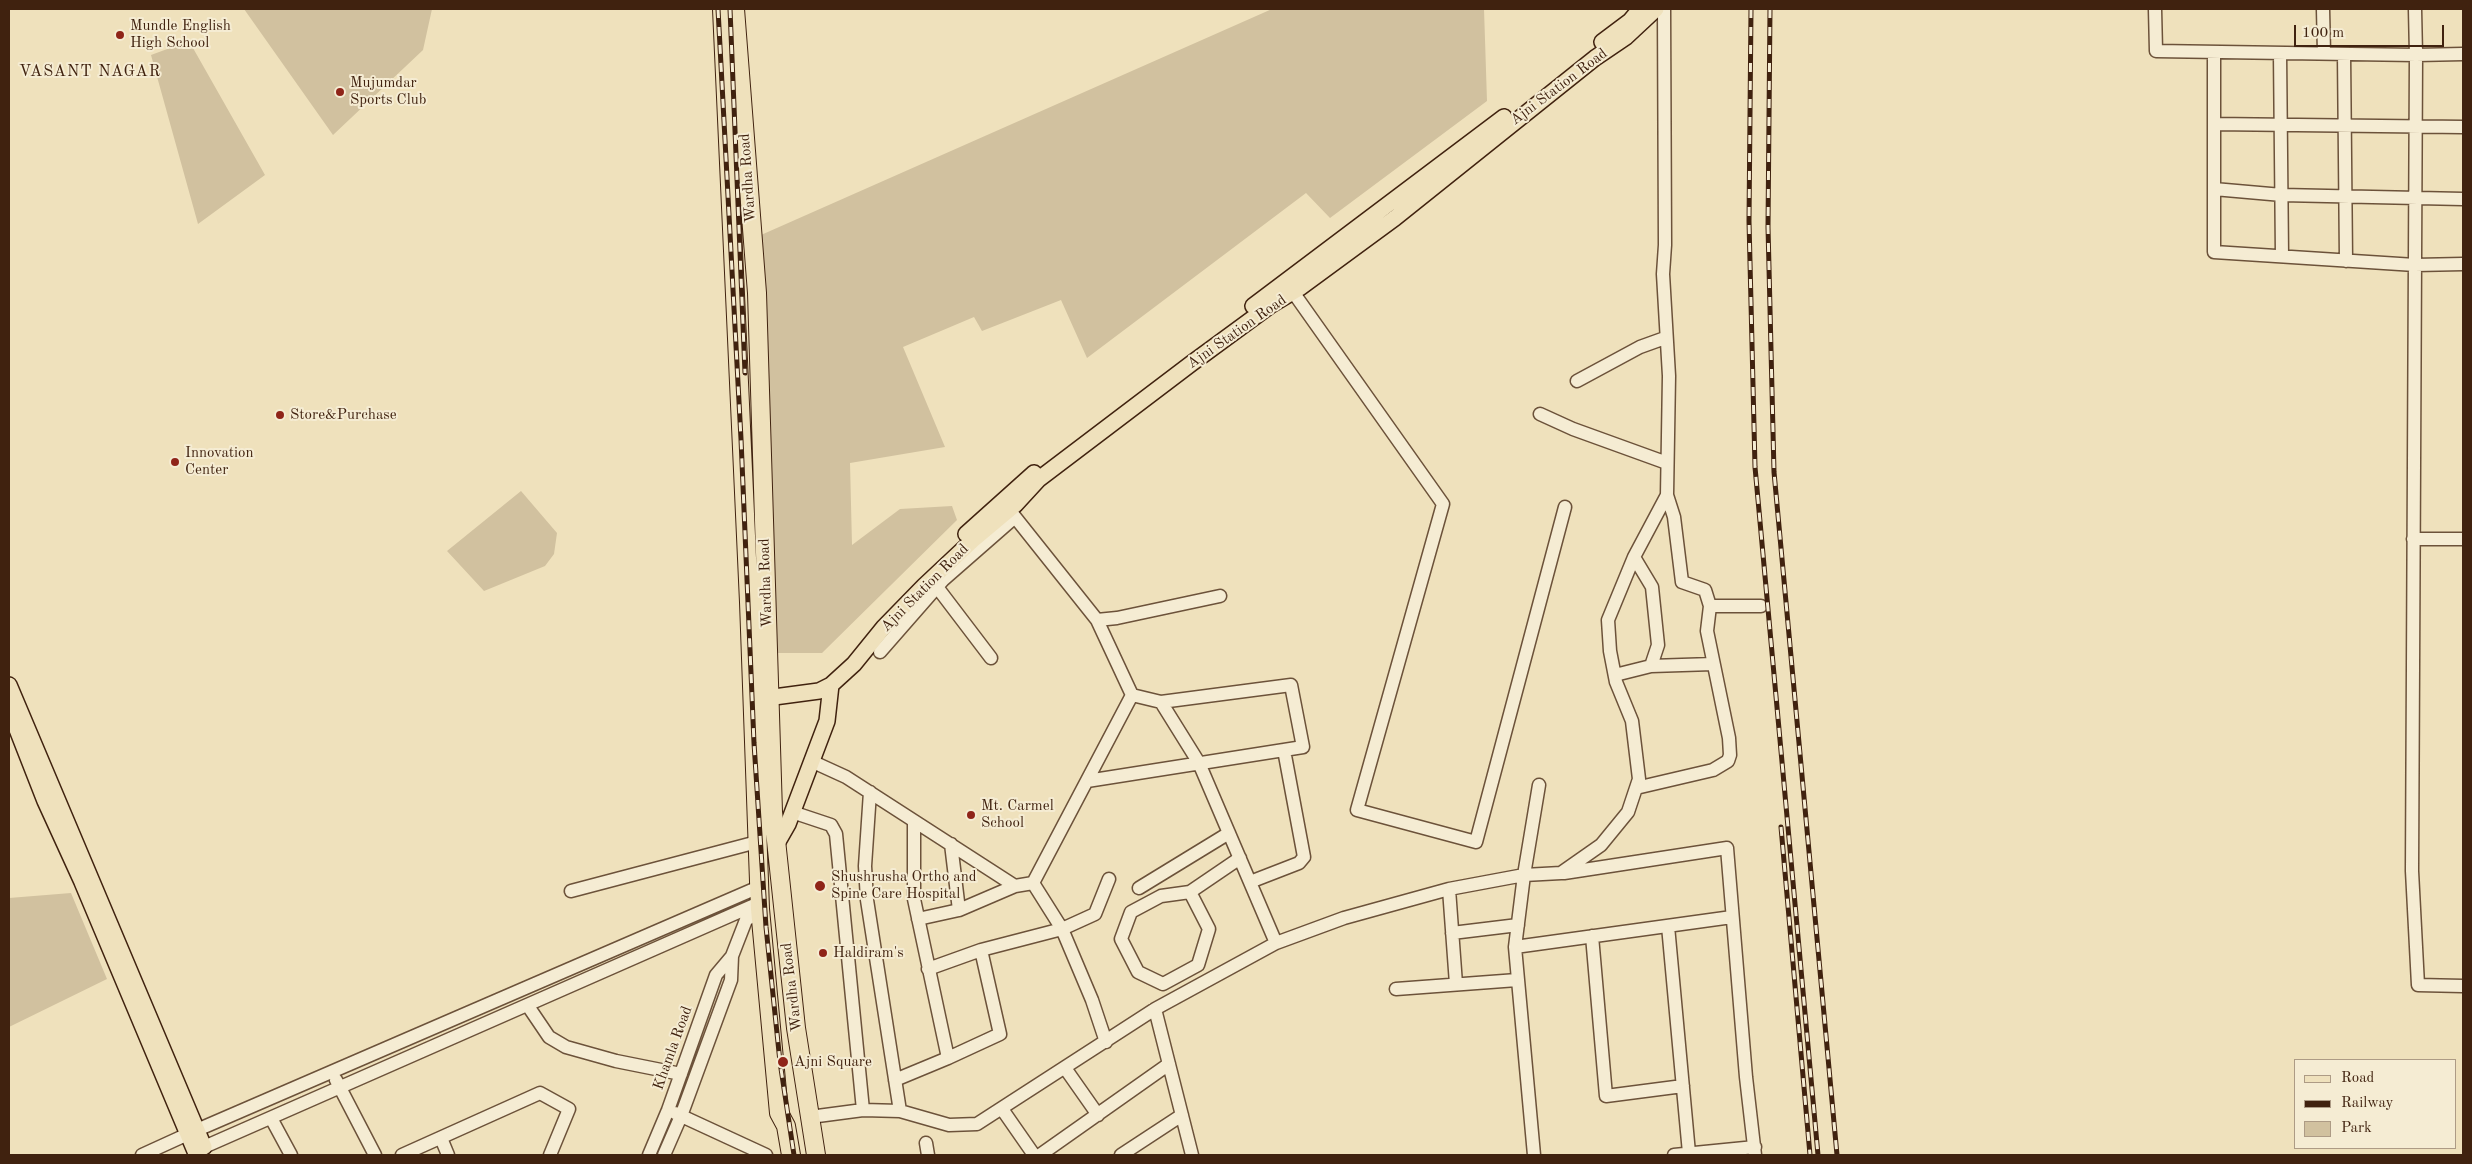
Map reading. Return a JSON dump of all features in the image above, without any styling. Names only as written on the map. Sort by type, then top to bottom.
[{"type":"highway","name":"Wardha Road","points":[[722,9],[761,695],[796,1028],[816,1155]]},
{"type":"highway","name":"Wardha Road","points":[[735,9],[757,293],[761,695],[757,842],[759,900],[779,1113]]},
{"type":"highway","points":[[779,1113],[786,1126],[791,1155]]},
{"type":"main road","name":"Ajni Station Road","points":[[837,677],[926,573],[1008,509],[1039,479],[1102,430],[1287,292],[1484,139],[1630,21],[1640,9]]},
{"type":"main road","name":"Ajni Station Road","points":[[1484,139],[1626,37],[1656,9]]},
{"type":"main road","points":[[761,695],[837,677]]},
{"type":"main road","points":[[761,695],[819,690],[837,677]]},
{"type":"main road","points":[[776,845],[792,812],[827,721],[837,677]]},
{"type":"main road","points":[[9,685],[156,1048]]},
{"type":"main road","points":[[9,709],[44,801],[193,1132],[195,1151]]},
{"type":"street","points":[[1636,788],[1713,770],[1728,761],[1730,755],[1729,738],[1707,631],[1710,606],[1704,590],[1682,582],[1674,516],[1667,495],[1669,376],[1665,338],[1664,9]]},
{"type":"street","points":[[2155,9],[2156,51],[2463,54]]},
{"type":"street","points":[[2324,9],[2324,53]]},
{"type":"street","points":[[2416,9],[2412,871],[2418,985],[2463,986]]},
{"type":"street","points":[[2214,52],[2214,252],[2415,265],[2463,264]]},
{"type":"street","points":[[2280,52],[2282,256]]},
{"type":"street","points":[[2344,54],[2346,260]]},
{"type":"street","points":[[2214,124],[2463,126]]},
{"type":"street","points":[[2214,189],[2282,195],[2463,199]]},
{"type":"street","points":[[1287,292],[1443,504],[1357,810],[1476,842],[1566,507]]},
{"type":"street","points":[[1577,381],[1640,347],[1665,338]]},
{"type":"street","points":[[1540,414],[1573,429],[1667,463]]},
{"type":"street","points":[[1561,873],[1601,845],[1628,812],[1639,779],[1632,721],[1615,675],[1610,651],[1608,620],[1634,557],[1667,495]]},
{"type":"street","points":[[880,652],[1008,509],[1097,620],[1132,695]]},
{"type":"street","points":[[2414,539],[2463,539]]},
{"type":"street","points":[[1634,557],[1652,587],[1658,645],[1651,666]]},
{"type":"street","points":[[937,587],[991,658]]},
{"type":"street","points":[[1097,620],[1116,618],[1220,596]]},
{"type":"street","points":[[1710,606],[1761,606]]},
{"type":"street","points":[[1615,675],[1651,666],[1713,664]]},
{"type":"street","points":[[1087,781],[1303,747],[1291,685],[1161,702],[1132,695]]},
{"type":"street","points":[[1033,884],[1132,695]]},
{"type":"street","points":[[1161,702],[1200,762],[1276,943]]},
{"type":"street","points":[[1250,882],[1299,863],[1304,857],[1284,750]]},
{"type":"street","points":[[811,761],[846,777],[1015,886]]},
{"type":"street","points":[[1534,1155],[1515,947],[1524,875],[1539,785]]},
{"type":"street","points":[[870,792],[866,847],[867,900],[900,1111]]},
{"type":"street","points":[[792,812],[830,825],[836,834],[864,1110]]},
{"type":"street","points":[[914,821],[914,899],[948,1058]]},
{"type":"street","points":[[1139,888],[1229,833]]},
{"type":"street","points":[[570,891],[757,842]]},
{"type":"street","points":[[950,844],[959,910]]},
{"type":"street","points":[[810,1117],[864,1110],[900,1111],[949,1125],[977,1124],[1155,1009],[1276,943],[1344,918],[1449,889],[1524,875],[1561,873],[1728,848],[1746,1077],[1755,1151],[1674,1155]]},
{"type":"street","points":[[1190,892],[1209,929],[1198,965],[1164,984],[1138,972],[1121,939],[1130,912],[1161,896],[1190,892],[1240,858]]},
{"type":"street","points":[[928,969],[981,950],[1062,929],[1095,914],[1109,879]]},
{"type":"street","points":[[918,919],[959,910],[1015,886],[1033,884]]},
{"type":"street","points":[[1033,884],[1062,929],[1092,1000],[1106,1042]]},
{"type":"street","points":[[1449,889],[1456,984]]},
{"type":"street","points":[[142,1155],[724,902],[759,900]]},
{"type":"street","points":[[195,1151],[528,1006],[730,916],[759,900]]},
{"type":"street","name":"Khamla Road","points":[[649,1155],[668,1110],[716,975],[732,956],[746,920],[759,900]]},
{"type":"street","points":[[724,902],[730,916]]},
{"type":"street","points":[[1515,947],[1732,917]]},
{"type":"street","points":[[1452,933],[1518,925]]},
{"type":"street","points":[[1668,926],[1689,1153]]},
{"type":"street","points":[[1592,936],[1606,1096],[1683,1086]]},
{"type":"street","points":[[895,1080],[1000,1034],[981,950]]},
{"type":"street","name":"Khamla Road","points":[[664,1155],[681,1116],[731,980],[732,956]]},
{"type":"street","points":[[1176,977],[1185,993]]},
{"type":"street","points":[[1396,989],[1517,980]]},
{"type":"street","points":[[528,1006],[549,1036],[566,1047],[616,1061],[681,1074]]},
{"type":"street","points":[[1155,1009],[1192,1155]]},
{"type":"street","points":[[1040,1155],[1169,1064]]},
{"type":"street","points":[[1065,1068],[1098,1115]]},
{"type":"street","points":[[332,1072],[375,1155]]},
{"type":"street","points":[[402,1155],[540,1093],[569,1109],[550,1155]]},
{"type":"street","points":[[1002,1109],[1034,1155]]},
{"type":"street","points":[[668,1110],[766,1155]]},
{"type":"street","name":"Wardha Road","points":[[779,1113],[784,1155]]},
{"type":"street","points":[[1120,1155],[1182,1115]]},
{"type":"street","points":[[271,1118],[291,1155]]},
{"type":"street","points":[[441,1138],[448,1155]]},
{"type":"green space","name":"Mujumdar Sports Club","points":[[244,9],[432,9],[423,50],[333,135]]},
{"type":"green space","points":[[1272,9],[1484,9],[1487,101],[1330,218],[1306,193],[1087,358],[1061,300],[982,331],[974,317],[903,347],[945,447],[850,463],[852,545],[900,509],[952,506],[957,520],[822,653],[774,653],[761,235]]},
{"type":"green space","points":[[189,41],[265,175],[198,224],[151,55]]},
{"type":"green space","points":[[521,491],[557,533],[554,554],[545,566],[484,591],[447,551]]},
{"type":"green space","points":[[71,893],[107,979],[9,1027],[9,898]]},
{"type":"railway","points":[[718,9],[741,439],[754,743],[766,927],[780,1062],[794,1155]]},
{"type":"railway","points":[[730,9],[745,373]]},
{"type":"railway","points":[[1751,9],[1749,221],[1755,467],[1818,1155]]},
{"type":"railway","points":[[1770,9],[1768,227],[1774,472],[1837,1155]]},
{"type":"railway","points":[[1781,827],[1810,1155]]},
{"type":"place","name":"Mundle English High School","points":[[120,35]]},
{"type":"place","name":"Mujumdar Sports Club","points":[[340,92]]},
{"type":"place","name":"Store&Purchase","points":[[280,415]]},
{"type":"place","name":"Innovation Center","points":[[175,462]]},
{"type":"place","name":"Mt. Carmel School","points":[[971,815]]},
{"type":"place","name":"Shushrusha Ortho and Spine Care Hospital","points":[[820,886]]},
{"type":"place","name":"Haldiram's","points":[[823,953]]},
{"type":"place","name":"Ajni Square","points":[[783,1062]]},
{"type":"district","name":"VASANT NAGAR","points":[[90,72]]}]
